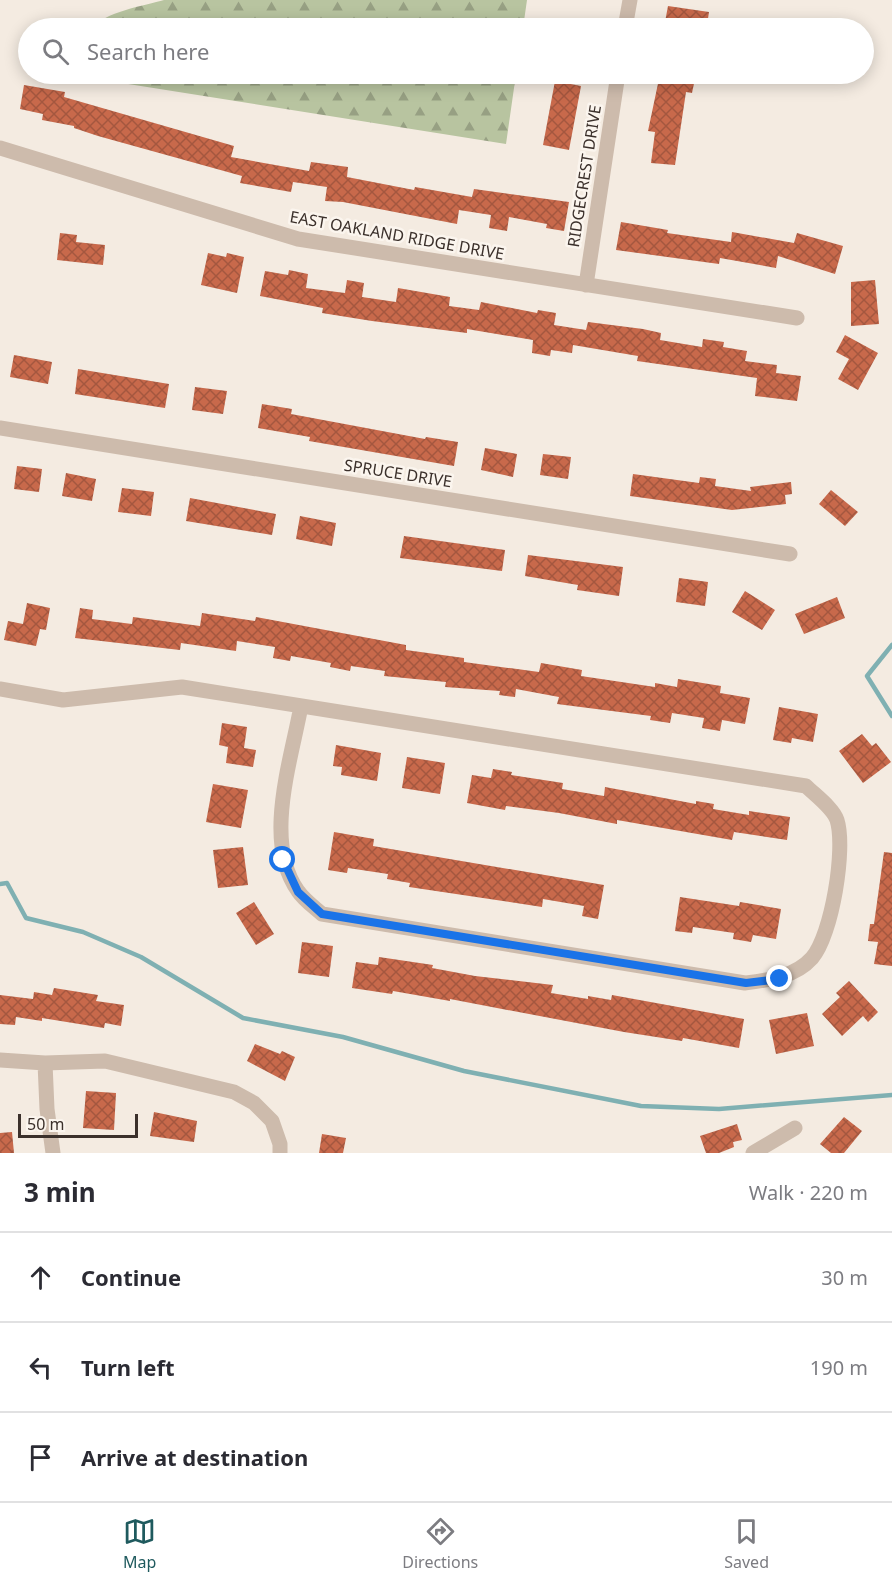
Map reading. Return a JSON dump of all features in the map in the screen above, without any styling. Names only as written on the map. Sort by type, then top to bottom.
[{"type":"street","points":[[627,18],[630,0]]},
{"type":"street","name":"RIDGECREST DRIVE","points":[[586,285],[616,84]]},
{"type":"street","name":"EAST OAKLAND RIDGE DRIVE","points":[[0,148],[298,239],[797,318]]},
{"type":"street","name":"SPRUCE DRIVE","points":[[0,428],[790,554]]},
{"type":"street","points":[[0,689],[63,700],[182,687],[806,786],[837,818],[840,852],[829,922],[812,958],[780,979],[746,983],[322,914],[298,892],[283,860],[280,820],[301,706]]},
{"type":"street","points":[[0,1060],[45,1063],[105,1061],[234,1092],[254,1103],[272,1121],[280,1144],[280,1153]]},
{"type":"street","points":[[45,1063],[47,1109],[53,1153]]},
{"type":"street","points":[[753,1153],[795,1128]]},
{"type":"green space","points":[[164,0],[527,0],[524,18],[105,18]]},
{"type":"green space","points":[[128,84],[515,84],[506,144]]},
{"type":"building","points":[[668,6],[709,12],[708,18],[666,18]]},
{"type":"building","points":[[554,84],[581,86],[569,150],[543,145]]},
{"type":"building","points":[[658,84],[694,84],[692,93],[686,92],[675,165],[651,163],[655,132],[648,131]]},
{"type":"building","points":[[24,85],[65,92],[64,97],[234,146],[231,157],[309,171],[311,162],[348,167],[347,177],[414,190],[415,187],[472,197],[474,189],[569,202],[564,231],[546,228],[547,224],[509,217],[507,231],[489,228],[491,215],[459,210],[457,224],[343,202],[325,201],[327,187],[293,182],[291,192],[240,183],[242,176],[98,136],[74,128],[74,126],[42,120],[43,114],[20,109]]},
{"type":"building","points":[[621,222],[668,230],[667,233],[731,242],[732,232],[794,243],[797,233],[843,246],[835,274],[778,256],[776,268],[720,258],[719,264],[616,250]]},
{"type":"building","points":[[60,233],[77,235],[76,242],[105,245],[103,265],[57,260]]},
{"type":"building","points":[[208,253],[226,257],[227,253],[244,257],[237,293],[201,285]]},
{"type":"building","points":[[289,270],[308,274],[306,288],[345,293],[347,280],[364,283],[362,297],[396,302],[398,288],[450,297],[449,306],[479,310],[481,302],[537,313],[538,310],[556,313],[554,325],[586,330],[588,322],[643,329],[661,333],[660,340],[702,347],[703,339],[724,342],[723,347],[747,351],[745,361],[777,365],[776,373],[801,376],[797,401],[755,396],[757,378],[637,361],[638,356],[573,345],[572,353],[551,350],[550,356],[532,353],[533,340],[467,329],[467,333],[322,313],[323,308],[260,296],[265,271],[288,275]]},
{"type":"building","points":[[875,280],[879,324],[851,326],[851,282]]},
{"type":"building","points":[[845,335],[878,353],[858,390],[838,379],[849,359],[836,352]]},
{"type":"building","points":[[14,355],[52,362],[48,384],[10,377]]},
{"type":"building","points":[[78,369],[169,384],[165,408],[75,394]]},
{"type":"building","points":[[195,387],[227,391],[223,414],[192,410]]},
{"type":"building","points":[[262,404],[292,409],[291,414],[425,439],[426,437],[458,442],[454,466],[309,441],[310,437],[258,428]]},
{"type":"building","points":[[485,448],[517,454],[513,477],[481,470]]},
{"type":"building","points":[[543,454],[571,457],[568,479],[540,475]]},
{"type":"building","points":[[17,466],[42,469],[39,492],[14,489]]},
{"type":"building","points":[[66,473],[96,479],[92,501],[62,496]]},
{"type":"building","points":[[633,474],[699,483],[700,477],[716,479],[715,486],[751,491],[750,487],[791,482],[792,494],[785,495],[786,504],[732,510],[630,496]]},
{"type":"building","points":[[122,488],[154,492],[151,516],[118,512]]},
{"type":"building","points":[[831,490],[858,512],[845,526],[819,504]]},
{"type":"building","points":[[190,498],[276,514],[272,535],[186,521]]},
{"type":"building","points":[[300,516],[336,523],[332,546],[296,539]]},
{"type":"building","points":[[404,536],[505,550],[502,571],[400,558]]},
{"type":"building","points":[[528,555],[623,567],[619,596],[577,590],[578,585],[525,576]]},
{"type":"building","points":[[679,578],[708,582],[705,606],[676,602]]},
{"type":"building","points":[[745,591],[775,610],[762,630],[732,612]]},
{"type":"building","points":[[837,597],[845,618],[804,634],[795,614]]},
{"type":"building","points":[[27,603],[50,608],[46,630],[40,629],[36,646],[4,640],[8,621],[23,624]]},
{"type":"building","points":[[80,608],[93,610],[92,619],[132,624],[133,617],[200,626],[202,613],[255,621],[256,617],[406,645],[406,650],[464,658],[464,662],[539,672],[541,663],[582,670],[581,676],[655,687],[655,683],[677,687],[678,679],[721,686],[720,693],[750,698],[745,724],[722,720],[720,731],[702,728],[704,718],[672,713],[670,723],[650,720],[651,716],[557,704],[559,697],[516,689],[515,697],[499,695],[500,691],[445,687],[446,682],[384,676],[385,671],[351,666],[350,671],[330,667],[331,663],[291,656],[290,661],[273,658],[275,647],[237,641],[236,651],[181,643],[180,650],[75,638]]},
{"type":"building","points":[[779,707],[818,714],[813,742],[792,738],[791,743],[773,740]]},
{"type":"building","points":[[222,723],[247,727],[244,748],[256,750],[253,767],[226,763],[228,747],[219,745]]},
{"type":"building","points":[[862,734],[872,746],[876,743],[891,762],[863,783],[839,751]]},
{"type":"building","points":[[336,745],[381,753],[377,781],[341,775],[342,767],[333,766]]},
{"type":"building","points":[[407,757],[445,763],[440,794],[402,788]]},
{"type":"building","points":[[493,769],[512,772],[511,775],[563,783],[562,789],[604,796],[605,787],[696,804],[696,801],[714,804],[713,809],[749,815],[749,811],[790,817],[787,840],[734,832],[732,840],[617,820],[617,824],[559,813],[506,806],[505,810],[467,803],[472,775],[491,778]]},
{"type":"building","points":[[213,784],[248,790],[241,828],[206,822]]},
{"type":"building","points":[[334,832],[374,839],[373,846],[604,885],[598,919],[582,916],[584,906],[543,899],[542,907],[409,887],[410,883],[387,879],[388,874],[348,868],[347,873],[328,870]]},
{"type":"building","points":[[243,847],[248,885],[218,888],[213,850]]},
{"type":"building","points":[[884,852],[892,853],[892,966],[874,964],[878,942],[868,941],[870,924],[874,924]]},
{"type":"building","points":[[680,897],[739,906],[740,902],[781,909],[776,939],[753,935],[751,942],[733,939],[734,933],[693,927],[692,933],[675,931]]},
{"type":"building","points":[[254,902],[274,934],[256,945],[236,913]]},
{"type":"building","points":[[302,942],[333,946],[329,977],[298,973]]},
{"type":"building","points":[[379,957],[433,965],[432,968],[475,976],[553,985],[551,993],[611,1000],[612,995],[744,1019],[739,1048],[683,1038],[682,1041],[624,1032],[450,999],[450,1001],[393,991],[392,994],[352,988],[356,962],[378,965]]},
{"type":"building","points":[[849,981],[878,1012],[868,1022],[863,1016],[842,1036],[822,1014],[840,997],[836,993]]},
{"type":"building","points":[[54,988],[98,995],[96,1001],[124,1005],[121,1026],[105,1023],[104,1028],[42,1018],[42,1021],[16,1017],[15,1025],[0,1024],[0,995],[33,999],[34,992],[52,995]]},
{"type":"building","points":[[807,1013],[814,1046],[776,1054],[769,1020]]},
{"type":"building","points":[[255,1044],[295,1057],[285,1081],[247,1061]]},
{"type":"building","points":[[86,1091],[116,1093],[114,1130],[83,1128]]},
{"type":"building","points":[[154,1112],[197,1121],[194,1142],[150,1136]]},
{"type":"building","points":[[844,1117],[862,1131],[844,1153],[831,1153],[820,1144]]},
{"type":"building","points":[[737,1124],[742,1140],[733,1142],[734,1147],[719,1153],[706,1153],[700,1136]]},
{"type":"building","points":[[12,1132],[14,1153],[0,1153],[0,1133]]},
{"type":"building","points":[[322,1134],[346,1138],[343,1153],[319,1153]]},
{"type":"waterway","points":[[892,645],[867,676],[892,716]]},
{"type":"waterway","points":[[0,884],[7,883],[26,918],[83,932],[141,957],[243,1018],[343,1037],[464,1071],[641,1106],[719,1109],[892,1095]]},
{"type":"route","points":[[283,860],[298,892],[322,914],[746,983],[780,979]]}]
